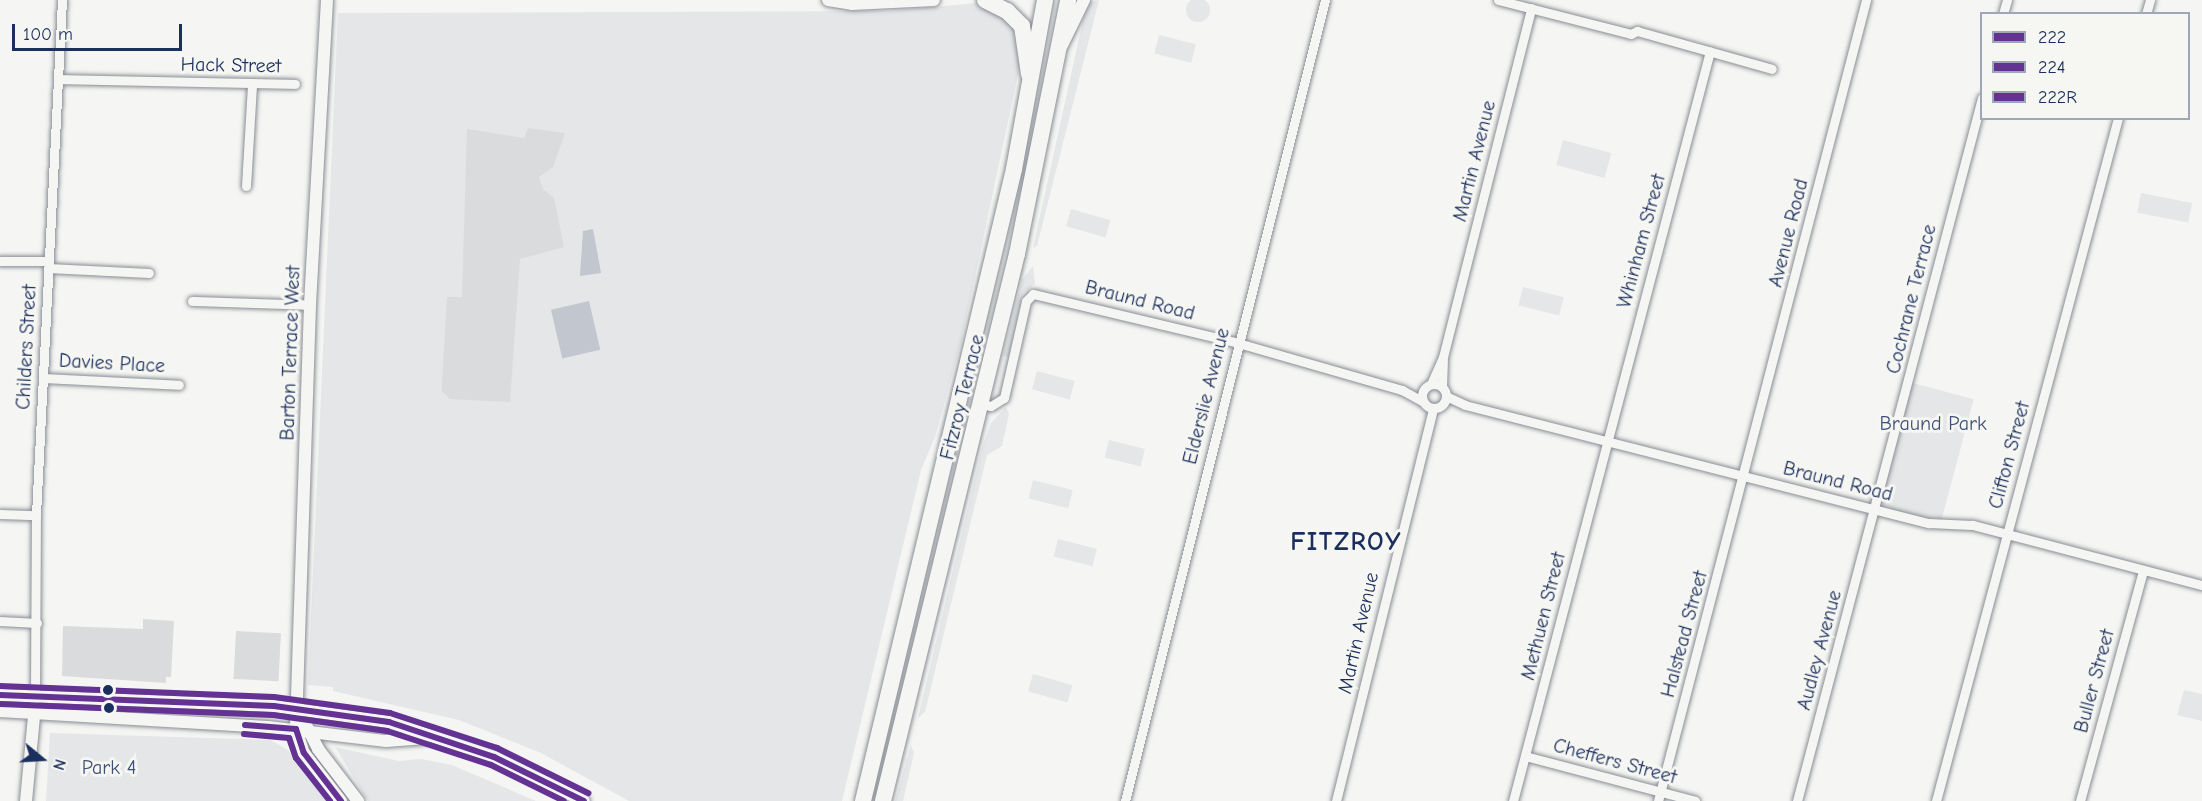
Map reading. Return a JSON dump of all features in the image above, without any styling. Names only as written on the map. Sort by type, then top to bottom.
[{"type":"highway","points":[[985,0],[1007,11],[1022,26],[1031,96]]},
{"type":"highway","name":"Fitzroy Terrace","points":[[862,801],[879,741],[904,629],[974,345],[1031,96],[1045,0]]},
{"type":"highway","name":"Fitzroy Terrace","points":[[883,801],[955,515],[1017,254],[1062,45],[1068,0]]},
{"type":"highway","points":[[974,345],[993,310],[1004,261],[1017,254]]},
{"type":"highway","points":[[942,476],[960,450],[969,411],[982,404]]},
{"type":"highway","points":[[904,629],[918,628],[937,547],[955,515]]},
{"type":"highway","points":[[879,741],[902,726]]},
{"type":"main road","name":"Barton Terrace West","points":[[297,708],[310,305],[327,0]]},
{"type":"main road","points":[[828,0],[861,4],[933,0]]},
{"type":"main road","points":[[1062,45],[1084,0]]},
{"type":"main road","points":[[0,695],[297,708],[389,722],[504,761],[584,801]]},
{"type":"main road","points":[[26,801],[35,695]]},
{"type":"main road","points":[[297,708],[304,753],[341,801]]},
{"type":"main road","points":[[0,711],[302,730],[386,741],[434,738]]},
{"type":"main road","points":[[302,730],[358,801]]},
{"type":"street","name":"Childers Street","points":[[35,695],[36,515],[62,0]]},
{"type":"street","name":"Elderslie Avenue","points":[[1125,801],[1325,0]]},
{"type":"street","points":[[1498,0],[1710,51],[1772,69]]},
{"type":"street","name":"Avenue Road","points":[[1744,476],[1866,0]]},
{"type":"street","name":"Martin Avenue","points":[[1336,801],[1423,438],[1430,406],[1428,386],[1443,357],[1531,8]]},
{"type":"street","name":"Whinham Street","points":[[1606,440],[1710,51]]},
{"type":"street","name":"Hack Street","points":[[59,79],[296,84]]},
{"type":"street","points":[[246,186],[252,84]]},
{"type":"street","name":"Cochrane Terrace","points":[[1876,509],[1980,106]]},
{"type":"street","name":"Clifton Street","points":[[1936,801],[2117,120]]},
{"type":"street","points":[[0,261],[148,273]]},
{"type":"street","name":"Braund Road","points":[[982,404],[990,406],[1004,398],[1026,301],[1033,294],[1238,343],[1402,390],[1430,406],[1465,405],[1929,523],[1973,525],[2202,585]]},
{"type":"street","points":[[192,301],[310,305]]},
{"type":"street","name":"Martin Avenue","points":[[1430,406],[1444,392],[1443,357]]},
{"type":"street","name":"Davies Place","points":[[43,378],[179,385]]},
{"type":"street","name":"Braund Road","points":[[1402,390],[1428,386],[1444,392],[1465,405]]},
{"type":"street","name":"Methuen Street","points":[[1513,801],[1606,440]]},
{"type":"street","name":"Halstead Street","points":[[1659,796],[1744,476]]},
{"type":"street","name":"Audley Avenue","points":[[1797,801],[1876,509]]},
{"type":"street","points":[[0,514],[36,515]]},
{"type":"street","name":"Buller Street","points":[[2080,801],[2143,570]]},
{"type":"street","points":[[0,621],[37,623]]},
{"type":"street","name":"Cheffers Street","points":[[1525,756],[1659,796],[1695,801]]},
{"type":"green space","points":[[1193,-1],[1203,-1],[1209,5],[1209,15],[1203,21],[1193,21],[1187,15],[1187,5]]},
{"type":"green space","points":[[1099,0],[1037,246],[1033,248],[1087,2]]},
{"type":"green space","points":[[977,3],[1015,25],[1023,51],[961,343],[935,437],[921,470],[842,801],[629,801],[541,753],[459,720],[333,691],[333,687],[308,685],[338,13],[889,11]]},
{"type":"green space","points":[[1159,35],[1196,44],[1191,63],[1154,53]]},
{"type":"green space","points":[[1563,140],[1611,153],[1605,178],[1556,165]]},
{"type":"green space","points":[[2141,193],[2192,203],[2188,223],[2137,213]]},
{"type":"green space","points":[[1071,209],[1110,220],[1105,238],[1066,226]]},
{"type":"green space","points":[[1033,266],[1035,284],[1023,293],[1009,357],[1003,356],[1022,280]]},
{"type":"green space","points":[[1523,287],[1564,297],[1559,316],[1518,305]]},
{"type":"green space","points":[[1037,371],[1075,381],[1070,399],[1032,389]]},
{"type":"green space","name":"Braund Park","points":[[1909,382],[1974,399],[1940,526],[1875,509]]},
{"type":"green space","points":[[1006,407],[1009,414],[1002,446],[987,455],[925,712],[918,718],[982,448],[991,423]]},
{"type":"green space","points":[[1109,440],[1145,449],[1141,466],[1105,457]]},
{"type":"green space","points":[[1033,480],[1073,490],[1068,508],[1028,498]]},
{"type":"green space","points":[[1058,539],[1097,549],[1092,566],[1054,556]]},
{"type":"green space","points":[[1033,674],[1072,685],[1067,703],[1028,691]]},
{"type":"green space","points":[[2184,690],[2202,694],[2202,721],[2177,715]]},
{"type":"green space","name":"Park 4","points":[[50,733],[270,740],[288,750],[332,801],[46,801]]},
{"type":"green space","points":[[911,745],[914,753],[903,801],[895,801]]},
{"type":"green space","points":[[335,747],[399,761],[421,759],[452,765],[536,801],[368,801]]},
{"type":"shaded area","points":[[593,229],[601,273],[580,276],[583,231]]},
{"type":"shaded area","points":[[589,301],[600,350],[562,358],[551,310]]},
{"type":"building","points":[[528,128],[565,133],[553,167],[539,177],[543,189],[554,198],[564,247],[520,259],[510,402],[450,399],[442,391],[447,297],[462,297],[467,129],[524,138]]},
{"type":"building","points":[[143,619],[174,621],[171,677],[166,677],[166,683],[62,676],[63,626],[143,629]]},
{"type":"building","points":[[236,631],[281,633],[278,681],[233,679]]},
{"type":"transit line","name":"222R","points":[[0,686],[274,697],[390,713],[497,748],[588,793]]},
{"type":"transit line","name":"222","points":[[0,695],[274,706],[389,722],[494,757],[584,801]]},
{"type":"transit line","name":"224","points":[[0,704],[273,715],[387,731],[491,765],[564,801]]},
{"type":"transit line","name":"222","points":[[245,725],[296,729],[304,753],[341,801]]},
{"type":"transit line","name":"224","points":[[244,734],[289,738],[296,758],[330,801]]},
{"type":"district","name":"FITZROY","points":[[1346,543]]}]
